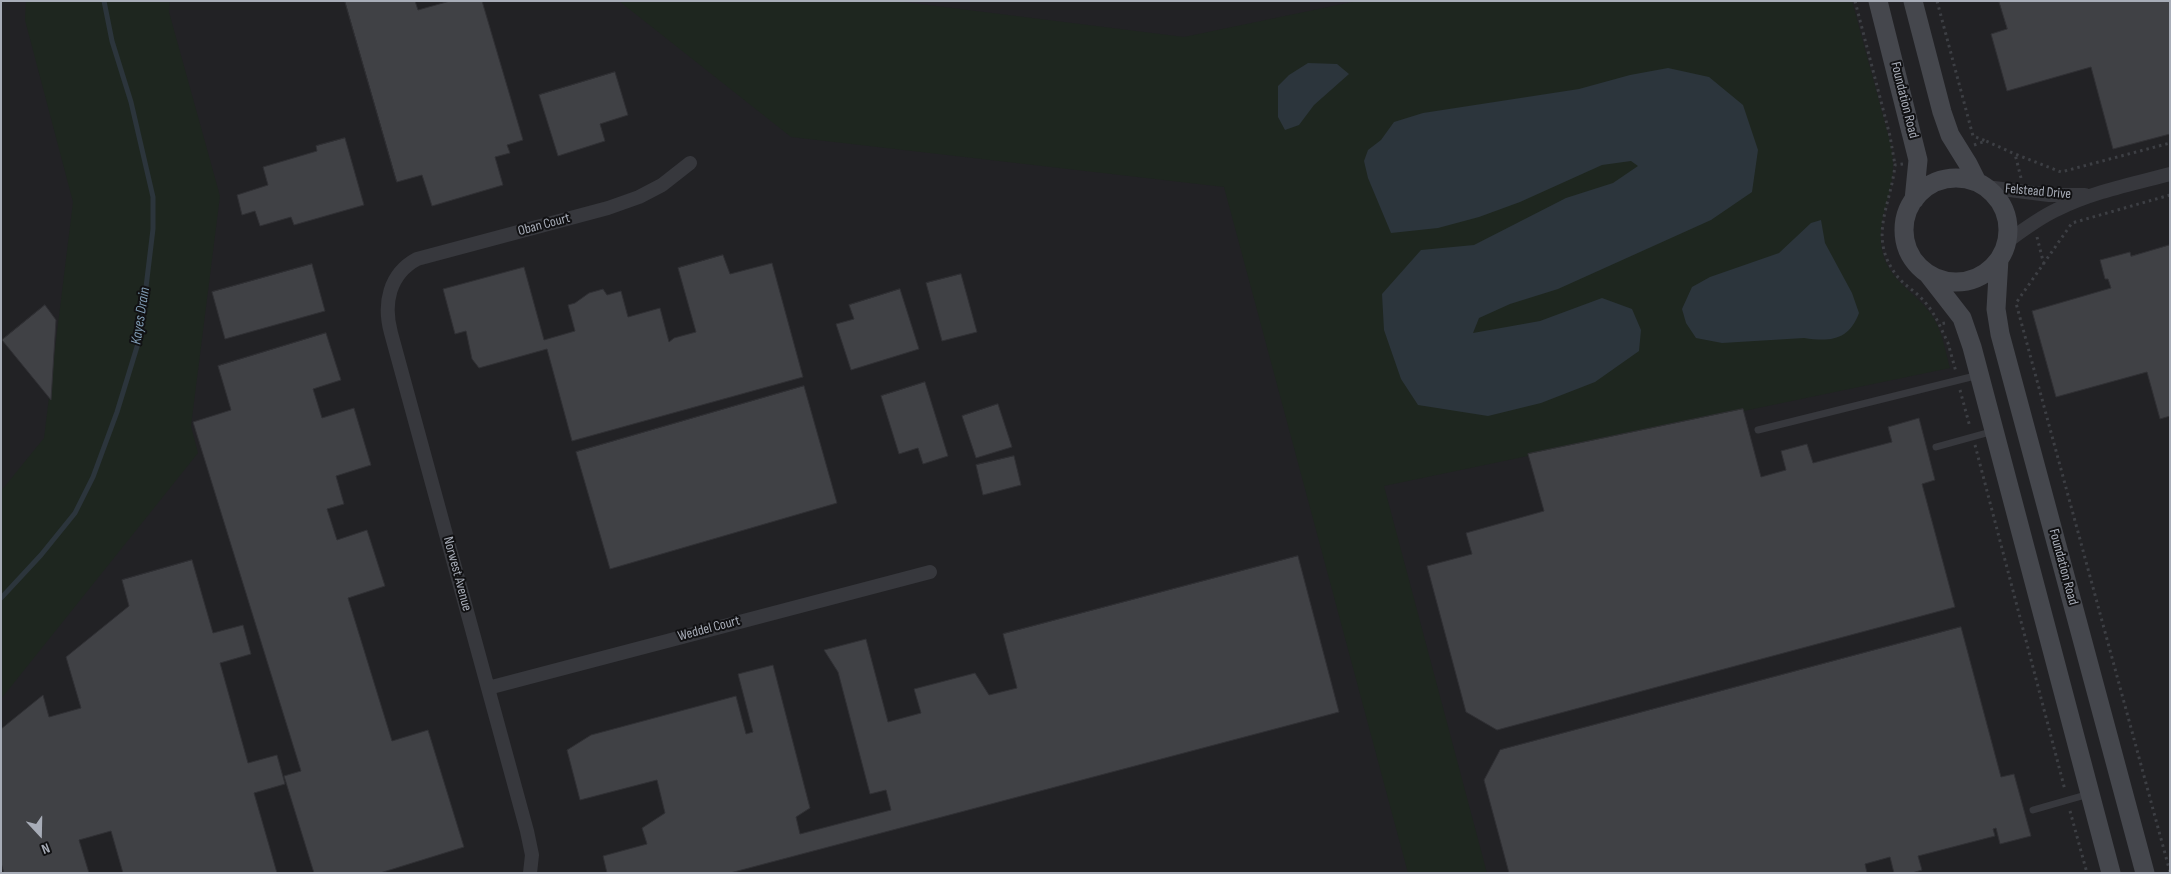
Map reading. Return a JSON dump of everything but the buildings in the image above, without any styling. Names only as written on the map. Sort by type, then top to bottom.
[{"type":"street","name":"Foundation Road","points":[[1878,1],[1918,160],[1914,200]]},
{"type":"street","points":[[1913,1],[1942,112],[1950,135],[1982,184],[1997,197],[2005,211],[2008,226],[2008,241],[1999,260],[1988,271],[1974,279],[1958,282],[1941,280],[1927,273]]},
{"type":"street","name":"Oban Court","points":[[396,277],[402,268],[417,259],[576,217],[639,197],[662,185],[690,163]]},
{"type":"street","name":"Felstead Drive","points":[[2008,241],[2057,209],[2091,195],[2170,174]]},
{"type":"street","points":[[1982,184],[1960,178],[1942,180],[1926,188],[1914,200],[1906,215],[1904,231],[1907,247],[1915,262],[1927,273],[1962,318],[1994,431],[2109,872]]},
{"type":"street","name":"Felstead Drive","points":[[1982,184],[2049,195],[2091,195]]},
{"type":"street","name":"Foundation Road","points":[[1999,260],[1996,309],[2000,334],[2145,873]]},
{"type":"street","name":"Norwest Avenue","points":[[396,277],[388,298],[387,321],[527,831],[532,855],[530,873]]},
{"type":"street","name":"Weddel Court","points":[[488,688],[930,572]]},
{"type":"lane","points":[[1758,430],[1979,375]]},
{"type":"lane","points":[[1936,448],[1994,431]]},
{"type":"lane","points":[[2033,810],[2090,794]]},
{"type":"path","points":[[1855,1],[1890,136],[1895,166]]},
{"type":"path","points":[[1937,1],[1973,136],[1986,141]]},
{"type":"path","points":[[2170,195],[2072,223],[2016,303],[2170,872]]},
{"type":"shaded area","points":[[1,1],[2170,1],[2170,873],[1,873]]},
{"type":"shaded area","points":[[26,1],[170,1],[169,12],[220,196],[191,426],[198,453],[1,699],[1,491],[44,438],[73,202],[25,20]]},
{"type":"shaded area","points":[[619,1],[896,1],[1184,37],[1357,1],[1852,1],[1891,145],[1893,166],[1890,189],[1883,216],[1881,244],[1883,254],[1891,272],[1925,306],[1935,320],[1943,340],[1950,368],[1384,486],[1487,873],[1408,873],[1224,187],[791,137]]},
{"type":"shaded area","points":[[1308,63],[1337,64],[1349,74],[1314,105],[1299,125],[1285,130],[1278,117],[1278,86],[1289,75]]},
{"type":"shaded area","points":[[1668,68],[1709,77],[1743,105],[1758,150],[1752,192],[1711,220],[1558,289],[1510,304],[1479,318],[1473,333],[1540,321],[1602,298],[1632,309],[1641,330],[1639,351],[1595,382],[1541,403],[1488,416],[1418,405],[1401,379],[1384,330],[1382,294],[1421,250],[1474,245],[1566,198],[1613,183],[1638,166],[1631,161],[1602,165],[1520,202],[1479,217],[1438,228],[1391,233],[1368,178],[1364,161],[1368,150],[1381,140],[1394,122],[1423,113],[1579,89],[1630,75]]},
{"type":"shaded area","points":[[1821,220],[1825,243],[1852,293],[1859,313],[1850,329],[1838,337],[1823,340],[1804,338],[1722,343],[1696,338],[1686,323],[1682,309],[1692,287],[1710,277],[1779,253],[1811,223]]},
{"type":"waterway","name":"Kayes Drain","points":[[1,598],[41,555],[75,513],[93,477],[117,412],[140,337],[153,229],[153,197],[131,102],[112,41],[104,1]]}]
